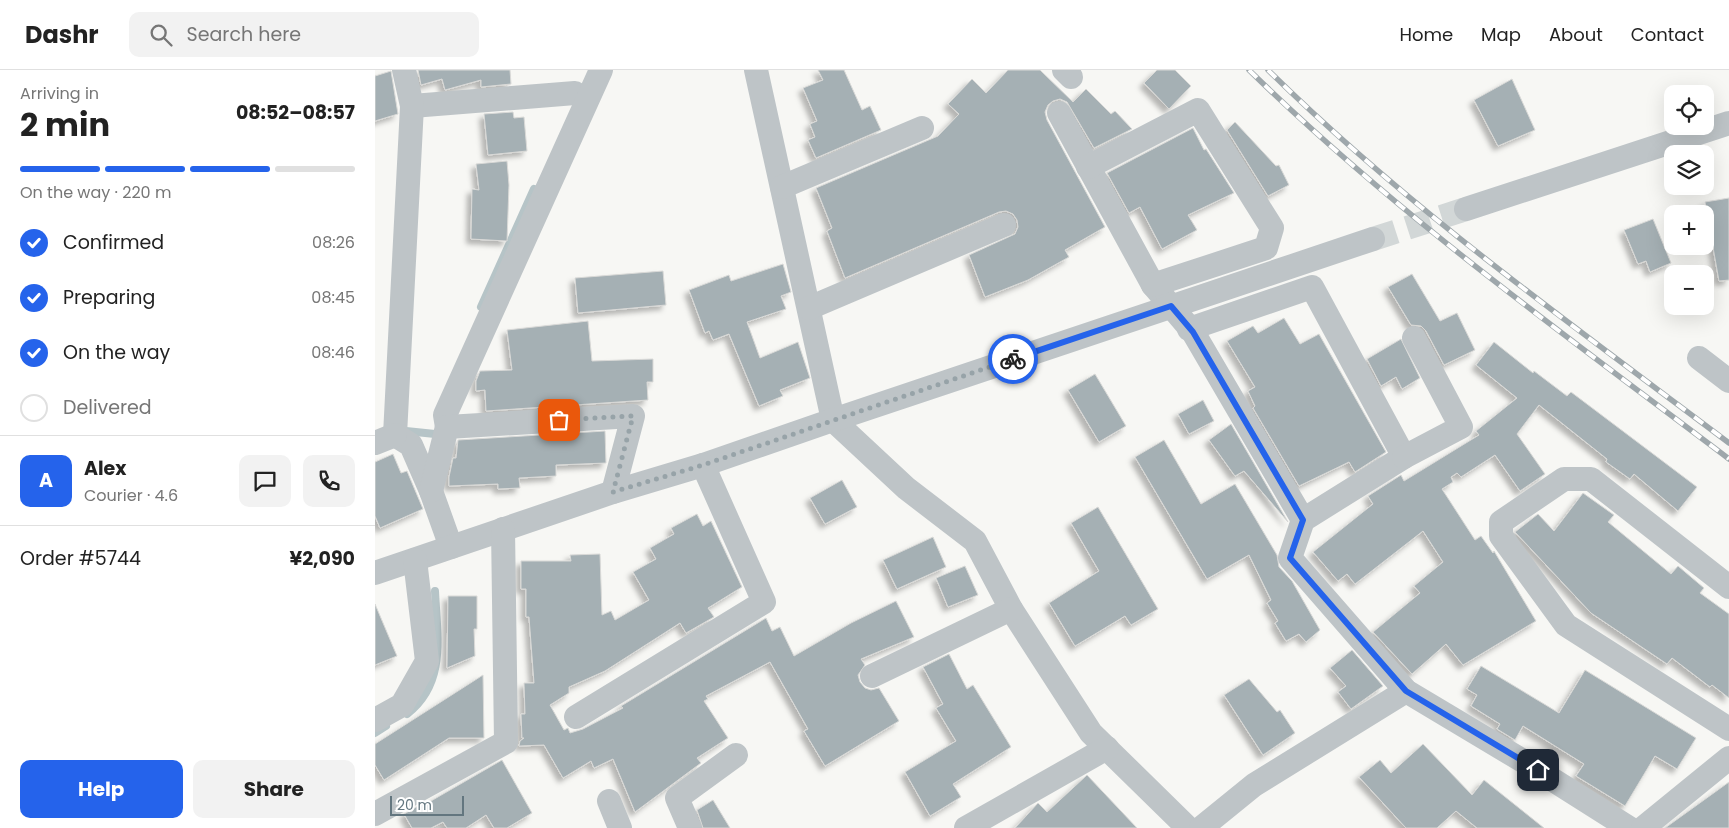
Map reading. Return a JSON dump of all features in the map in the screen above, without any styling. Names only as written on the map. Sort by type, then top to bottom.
[{"type":"street","points":[[404,70],[412,106],[385,439],[411,446],[431,490],[451,547]]},
{"type":"street","points":[[431,490],[447,427],[445,415],[601,70]]},
{"type":"street","points":[[756,70],[833,420],[906,488],[975,541],[1011,609],[1091,733],[1188,828]]},
{"type":"street","points":[[412,106],[575,93]]},
{"type":"street","points":[[1088,167],[1198,110],[1272,228],[1265,248],[1153,285]]},
{"type":"street","points":[[1059,113],[1153,285],[1189,329],[1236,404],[1303,520]]},
{"type":"street","points":[[1466,209],[1729,123]]},
{"type":"street","points":[[782,187],[922,128]]},
{"type":"street","points":[[809,308],[1004,225]]},
{"type":"street","points":[[375,573],[613,492],[703,465],[1373,239]]},
{"type":"street","points":[[1189,329],[1312,288],[1404,457]]},
{"type":"street","points":[[1415,338],[1461,427],[1404,457],[1303,520],[1290,558],[1406,691],[1523,761],[1629,828]]},
{"type":"street","points":[[1699,358],[1729,381]]},
{"type":"street","points":[[447,427],[633,416],[613,492]]},
{"type":"street","points":[[576,717],[764,602],[703,465]]},
{"type":"street","points":[[1729,587],[1591,479],[1564,479],[1501,522],[1501,536],[1566,625],[1729,729]]},
{"type":"street","points":[[375,814],[505,742],[503,529]]},
{"type":"street","points":[[375,720],[402,705],[427,661],[415,560]]},
{"type":"street","points":[[872,676],[1011,609]]},
{"type":"street","points":[[1201,828],[1254,785],[1406,691]]},
{"type":"street","points":[[966,828],[1107,748]]},
{"type":"street","points":[[690,828],[677,798],[736,755]]},
{"type":"street","points":[[1643,828],[1729,758]]},
{"type":"street","points":[[609,801],[620,828]]},
{"type":"building","points":[[418,70],[510,70],[511,84],[481,87],[481,80],[445,90],[442,79],[421,85]]},
{"type":"building","points":[[818,70],[844,70],[862,110],[870,106],[881,130],[816,158],[808,140],[815,137],[810,124],[817,121],[803,88],[823,80]]},
{"type":"building","points":[[1008,70],[1040,70],[1073,102],[1086,89],[1111,114],[1115,111],[1132,129],[1094,148],[1067,102],[1060,99],[1053,101],[1048,105],[1045,112],[1047,120],[1105,227],[1065,250],[1069,257],[1028,280],[985,297],[969,255],[1015,234],[1018,227],[1017,220],[1013,214],[1006,211],[999,212],[845,278],[827,231],[832,228],[816,188],[938,136],[959,114],[948,104],[972,79],[986,93]]},
{"type":"building","points":[[1157,70],[1175,70],[1191,86],[1169,109],[1144,83]]},
{"type":"building","points":[[391,71],[398,114],[375,121],[375,76]]},
{"type":"building","points":[[1512,79],[1535,130],[1498,146],[1474,100]]},
{"type":"building","points":[[513,112],[514,118],[524,117],[527,151],[488,155],[484,114]]},
{"type":"building","points":[[1235,122],[1276,166],[1279,165],[1289,185],[1268,196],[1227,130]]},
{"type":"building","points":[[1193,128],[1204,150],[1206,149],[1234,193],[1188,215],[1197,230],[1162,249],[1140,207],[1129,213],[1107,173]]},
{"type":"building","points":[[507,161],[509,185],[507,241],[471,239],[472,189],[479,190],[476,164]]},
{"type":"building","points":[[1729,198],[1729,280],[1719,281],[1714,253],[1714,205],[1706,205],[1705,202]]},
{"type":"building","points":[[1653,219],[1664,246],[1664,255],[1668,255],[1671,263],[1650,272],[1646,261],[1638,264],[1624,230]]},
{"type":"building","points":[[783,264],[791,292],[781,296],[786,309],[747,322],[760,358],[798,342],[810,378],[780,390],[783,396],[759,406],[729,334],[713,340],[709,331],[705,333],[689,290],[729,275],[731,281]]},
{"type":"building","points":[[663,271],[666,305],[578,313],[575,278]]},
{"type":"building","points":[[1412,274],[1440,321],[1457,313],[1475,350],[1444,365],[1426,331],[1421,326],[1411,325],[1388,287]]},
{"type":"building","points":[[1284,318],[1300,344],[1319,334],[1386,452],[1355,472],[1349,462],[1299,486],[1253,408],[1255,406],[1248,391],[1255,387],[1227,341],[1253,326],[1258,333]]},
{"type":"building","points":[[588,321],[592,361],[653,359],[653,382],[647,382],[648,400],[486,411],[485,390],[476,391],[476,381],[480,371],[512,370],[507,330]]},
{"type":"building","points":[[1401,339],[1420,378],[1402,389],[1396,377],[1381,386],[1367,359]]},
{"type":"building","points":[[1494,342],[1533,373],[1534,371],[1567,396],[1571,392],[1697,487],[1678,511],[1634,474],[1630,479],[1606,462],[1607,459],[1539,405],[1517,434],[1545,474],[1520,491],[1495,455],[1461,477],[1457,473],[1451,477],[1453,482],[1442,489],[1475,540],[1481,536],[1493,553],[1494,551],[1536,621],[1463,665],[1446,644],[1412,674],[1373,632],[1420,593],[1414,586],[1443,562],[1423,531],[1355,584],[1347,574],[1338,581],[1313,552],[1373,504],[1368,496],[1401,475],[1404,481],[1479,435],[1476,431],[1517,398],[1476,365]]},
{"type":"building","points":[[1095,374],[1126,426],[1099,442],[1068,390]]},
{"type":"building","points":[[1203,400],[1214,421],[1189,434],[1178,414]]},
{"type":"building","points":[[1231,424],[1288,522],[1244,471],[1235,476],[1209,440]]},
{"type":"building","points":[[605,431],[606,463],[556,465],[556,476],[519,478],[520,488],[498,489],[498,484],[449,486],[449,477],[453,458],[456,458],[458,440]]},
{"type":"building","points":[[1164,440],[1201,504],[1235,484],[1277,555],[1279,567],[1292,581],[1320,630],[1306,642],[1299,634],[1286,641],[1275,623],[1278,621],[1267,603],[1271,600],[1249,555],[1207,579],[1135,457]]},
{"type":"building","points":[[393,454],[401,473],[407,471],[423,509],[380,528],[375,516],[375,462]]},
{"type":"building","points":[[842,480],[857,507],[825,524],[810,498]]},
{"type":"building","points":[[1583,493],[1614,515],[1608,522],[1671,574],[1678,566],[1704,588],[1700,593],[1729,614],[1729,698],[1712,685],[1710,687],[1672,658],[1667,664],[1591,613],[1515,532],[1538,514],[1554,531]]},
{"type":"building","points":[[1098,507],[1158,609],[1131,625],[1125,616],[1075,646],[1049,603],[1099,571],[1071,523]]},
{"type":"building","points":[[697,514],[703,526],[711,521],[742,587],[708,608],[714,617],[686,633],[680,623],[605,671],[569,687],[569,693],[550,705],[564,730],[568,728],[570,733],[583,729],[623,708],[621,706],[766,618],[772,631],[780,627],[794,656],[851,623],[896,601],[914,637],[861,659],[865,665],[858,675],[860,682],[865,688],[871,690],[879,688],[899,721],[825,766],[804,731],[808,729],[770,662],[706,696],[708,699],[704,701],[728,738],[697,758],[701,763],[635,812],[613,759],[594,768],[591,761],[563,778],[544,745],[519,746],[520,741],[524,738],[522,738],[521,714],[525,714],[524,683],[534,683],[529,617],[526,617],[526,589],[521,589],[521,561],[571,561],[570,555],[600,554],[602,615],[611,611],[615,620],[649,600],[633,572],[656,559],[650,548],[674,534],[671,528]]},
{"type":"building","points":[[933,537],[946,567],[897,589],[883,560]]},
{"type":"building","points":[[965,566],[978,595],[948,607],[936,578]]},
{"type":"building","points":[[448,596],[477,596],[477,629],[474,629],[475,656],[447,668]]},
{"type":"building","points":[[375,604],[397,656],[375,665]]},
{"type":"building","points":[[1352,650],[1383,686],[1351,709],[1338,692],[1346,686],[1330,668]]},
{"type":"building","points":[[949,654],[967,689],[973,685],[1011,747],[953,784],[961,797],[930,816],[905,772],[956,741],[936,708],[943,704],[923,667]]},
{"type":"building","points":[[1481,666],[1559,713],[1585,670],[1696,738],[1677,769],[1655,756],[1625,806],[1576,776],[1584,764],[1523,726],[1515,740],[1497,729],[1500,724],[1471,706],[1477,695],[1467,689]]},
{"type":"building","points":[[483,675],[484,738],[449,738],[384,780],[375,765],[375,744]]},
{"type":"building","points":[[1249,679],[1277,712],[1280,710],[1295,733],[1263,755],[1224,695]]},
{"type":"building","points":[[1423,744],[1472,795],[1484,780],[1544,828],[1477,828],[1456,811],[1437,828],[1406,828],[1359,777],[1380,760],[1391,773]]},
{"type":"building","points":[[502,760],[532,813],[507,828],[494,828],[486,815],[466,828],[447,828],[443,822],[431,828],[412,828],[404,814],[423,803],[424,805]]},
{"type":"building","points":[[1087,775],[1137,828],[1015,828],[1038,803],[1047,812]]},
{"type":"building","points":[[1729,782],[1729,828],[1665,828]]},
{"type":"building","points":[[713,800],[730,828],[703,828],[697,810]]},
{"type":"waterway","points":[[481,307],[534,189]]},
{"type":"waterway","points":[[406,431],[435,434]]},
{"type":"waterway","points":[[407,714],[420,702],[429,688],[434,673],[438,642],[435,591]]},
{"type":"waterway","points":[[375,733],[386,726]]},
{"type":"tunnel","points":[[1373,239],[1466,209]]},
{"type":"railway","points":[[1249,70],[1305,123],[1422,224],[1729,459]]},
{"type":"railway","points":[[1268,70],[1322,121],[1434,218],[1729,443]]},
{"type":"way so far","points":[[559,420],[633,416],[613,492],[703,465],[1013,359]]},
{"type":"route","points":[[1013,359],[1171,306],[1193,332],[1303,520],[1290,558],[1375,658],[1406,691],[1538,770]]}]
